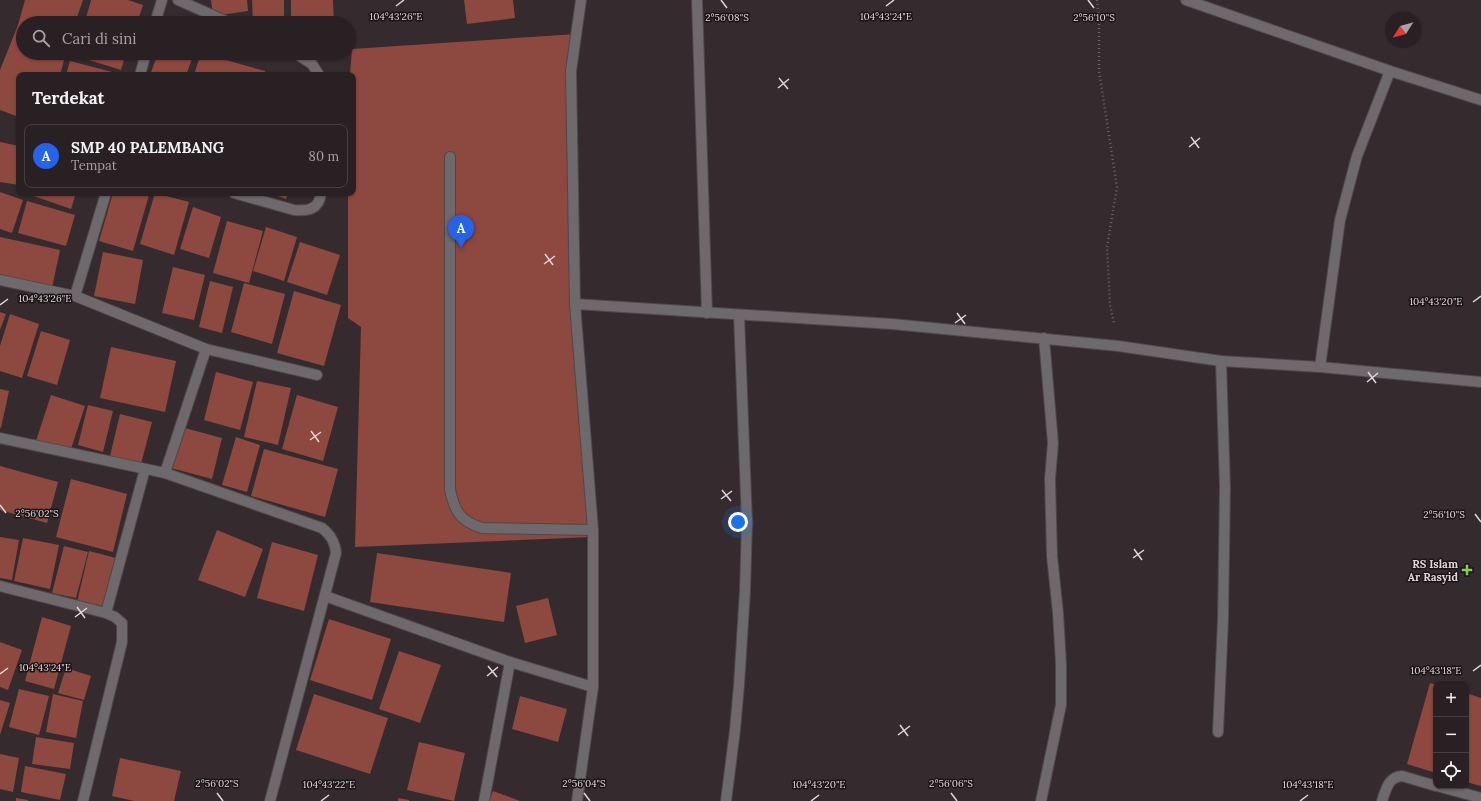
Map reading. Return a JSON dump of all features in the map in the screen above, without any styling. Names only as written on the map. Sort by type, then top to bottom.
[{"type":"street","points":[[157,16],[162,0]]},
{"type":"street","points":[[178,0],[214,16]]},
{"type":"street","points":[[577,801],[593,687],[593,530],[575,304],[571,71],[581,0]]},
{"type":"street","points":[[697,0],[707,313]]},
{"type":"street","points":[[1186,0],[1481,100]]},
{"type":"street","points":[[141,72],[144,60]]},
{"type":"street","points":[[306,60],[312,64],[316,72]]},
{"type":"street","points":[[1320,367],[1340,220],[1357,156],[1390,70]]},
{"type":"street","points":[[450,157],[450,490],[452,500],[456,510],[463,519],[482,528],[593,530]]},
{"type":"street","points":[[75,296],[105,196]]},
{"type":"street","points":[[245,196],[294,210],[302,210],[313,208],[317,205],[321,196]]},
{"type":"street","points":[[0,280],[75,296],[206,349],[317,375]]},
{"type":"street","points":[[575,304],[892,324],[1118,346],[1221,361],[1320,367],[1481,382]]},
{"type":"street","points":[[726,801],[739,685],[745,591],[747,523],[739,315]]},
{"type":"street","points":[[1041,801],[1061,705],[1061,664],[1058,613],[1052,556],[1050,479],[1052,443],[1044,338]]},
{"type":"street","points":[[165,473],[206,349]]},
{"type":"street","points":[[1218,732],[1223,620],[1225,488],[1221,361]]},
{"type":"street","points":[[0,438],[165,473],[322,528],[328,532],[335,546],[336,553],[270,801]]},
{"type":"street","points":[[106,613],[145,469]]},
{"type":"street","points":[[0,586],[106,613],[122,623],[122,642],[83,801]]},
{"type":"street","points":[[325,596],[510,662],[593,687]]},
{"type":"street","points":[[484,801],[510,662]]},
{"type":"street","points":[[1382,801],[1386,787],[1398,776],[1433,785]]},
{"type":"street","points":[[1447,789],[1481,798]]},
{"type":"path","points":[[1097,0],[1099,18],[1099,71],[1117,188],[1107,247],[1110,305],[1118,346]]},
{"type":"building","points":[[25,0],[83,0],[77,16],[21,16]]},
{"type":"building","points":[[91,0],[128,0],[143,5],[139,16],[87,16]]},
{"type":"building","points":[[211,0],[247,0],[248,11],[213,16]]},
{"type":"building","points":[[252,0],[284,0],[284,16],[253,16]]},
{"type":"building","points":[[291,0],[333,0],[334,16],[291,16]]},
{"type":"building","points":[[464,0],[513,0],[515,18],[467,24]]},
{"type":"building","points":[[16,30],[16,60],[64,60],[61,72],[16,72],[16,116],[0,110],[0,70]]},
{"type":"building","points":[[576,34],[575,304],[592,537],[355,547],[361,327],[348,318],[348,196],[356,196],[356,72],[350,72],[351,60],[356,60],[356,49]]},
{"type":"building","points":[[89,60],[124,60],[121,70]]},
{"type":"building","points":[[155,60],[192,60],[187,72],[151,72]]},
{"type":"building","points":[[199,60],[226,60],[265,71],[265,72],[195,72]]},
{"type":"building","points":[[70,61],[112,72],[67,72]]},
{"type":"building","points":[[0,142],[16,145],[16,185],[0,182]]},
{"type":"building","points":[[0,192],[23,200],[12,233],[0,229]]},
{"type":"building","points":[[34,196],[75,196],[71,209]]},
{"type":"building","points":[[112,196],[149,196],[133,251],[99,241]]},
{"type":"building","points":[[154,196],[166,196],[189,202],[174,255],[140,244]]},
{"type":"building","points":[[278,196],[287,196],[286,199]]},
{"type":"building","points":[[27,201],[75,215],[66,246],[18,233]]},
{"type":"building","points":[[193,207],[221,217],[209,258],[180,249]]},
{"type":"building","points":[[227,221],[263,231],[249,283],[213,273]]},
{"type":"building","points":[[266,227],[297,237],[284,281],[253,271]]},
{"type":"building","points":[[0,237],[60,250],[52,288],[0,277]]},
{"type":"building","points":[[300,242],[340,255],[327,295],[287,282]]},
{"type":"building","points":[[103,252],[143,260],[135,304],[94,296]]},
{"type":"building","points":[[173,267],[205,275],[194,320],[162,313]]},
{"type":"building","points":[[210,281],[233,287],[222,333],[199,327]]},
{"type":"building","points":[[244,283],[285,294],[272,344],[231,332]]},
{"type":"building","points":[[294,291],[341,305],[324,366],[277,353]]},
{"type":"building","points":[[0,312],[6,314],[0,330]]},
{"type":"building","points":[[10,314],[39,324],[22,378],[0,371],[0,346]]},
{"type":"building","points":[[41,331],[70,340],[57,385],[27,376]]},
{"type":"building","points":[[111,347],[176,361],[165,412],[100,398]]},
{"type":"building","points":[[216,372],[253,382],[240,430],[204,420]]},
{"type":"building","points":[[257,381],[291,388],[278,445],[244,437]]},
{"type":"building","points":[[0,389],[9,391],[1,428],[0,427]]},
{"type":"building","points":[[51,395],[85,406],[70,452],[36,441]]},
{"type":"building","points":[[297,395],[338,407],[323,461],[282,449]]},
{"type":"building","points":[[88,405],[113,411],[103,452],[78,445]]},
{"type":"building","points":[[120,414],[152,422],[141,464],[110,456]]},
{"type":"building","points":[[181,427],[222,438],[212,479],[171,468]]},
{"type":"building","points":[[236,437],[260,445],[247,492],[222,485]]},
{"type":"building","points":[[264,449],[338,469],[325,517],[251,496]]},
{"type":"building","points":[[0,466],[58,482],[47,523],[0,510]]},
{"type":"building","points":[[71,479],[127,494],[113,552],[56,537]]},
{"type":"building","points":[[217,530],[263,549],[245,597],[198,580]]},
{"type":"building","points":[[0,537],[19,540],[12,580],[0,578]]},
{"type":"building","points":[[23,538],[59,545],[50,589],[14,581]]},
{"type":"building","points":[[272,542],[318,555],[304,611],[257,598]]},
{"type":"building","points":[[64,546],[88,552],[76,598],[52,593]]},
{"type":"building","points":[[89,551],[116,558],[104,608],[77,602]]},
{"type":"building","points":[[377,553],[511,573],[504,622],[370,602]]},
{"type":"building","points":[[548,598],[557,635],[525,643],[516,606]]},
{"type":"building","points":[[42,617],[71,626],[54,689],[25,681]]},
{"type":"building","points":[[329,619],[391,639],[372,700],[310,680]]},
{"type":"building","points":[[0,642],[22,650],[8,690],[0,687]]},
{"type":"building","points":[[399,651],[441,665],[420,723],[379,709]]},
{"type":"building","points":[[66,668],[91,676],[84,700],[58,693]]},
{"type":"building","points":[[1430,683],[1433,684],[1433,772],[1407,764]]},
{"type":"building","points":[[19,689],[49,696],[39,735],[9,727]]},
{"type":"building","points":[[53,694],[83,701],[76,738],[46,732]]},
{"type":"building","points":[[314,694],[388,718],[370,774],[296,750]]},
{"type":"building","points":[[1469,694],[1481,698],[1481,786],[1469,783]]},
{"type":"building","points":[[520,696],[567,709],[558,742],[512,729]]},
{"type":"building","points":[[0,700],[10,703],[0,735]]},
{"type":"building","points":[[36,737],[74,743],[70,769],[32,764]]},
{"type":"building","points":[[419,742],[465,753],[454,801],[407,790]]},
{"type":"building","points":[[0,754],[19,758],[13,792],[0,789]]},
{"type":"building","points":[[120,758],[181,771],[174,801],[134,801],[112,796]]},
{"type":"building","points":[[25,766],[66,774],[60,800],[21,792]]},
{"type":"building","points":[[493,791],[520,801],[489,801]]},
{"type":"building","points":[[16,798],[28,800],[28,801],[16,801]]},
{"type":"building","points":[[398,798],[409,800],[409,801],[398,801]]},
{"type":"place","name":"SMP 40 PALEMBANG","points":[[461,248]]},
{"type":"place","name":"RS Islam Ar Rasyid","points":[[1467,570]]}]
